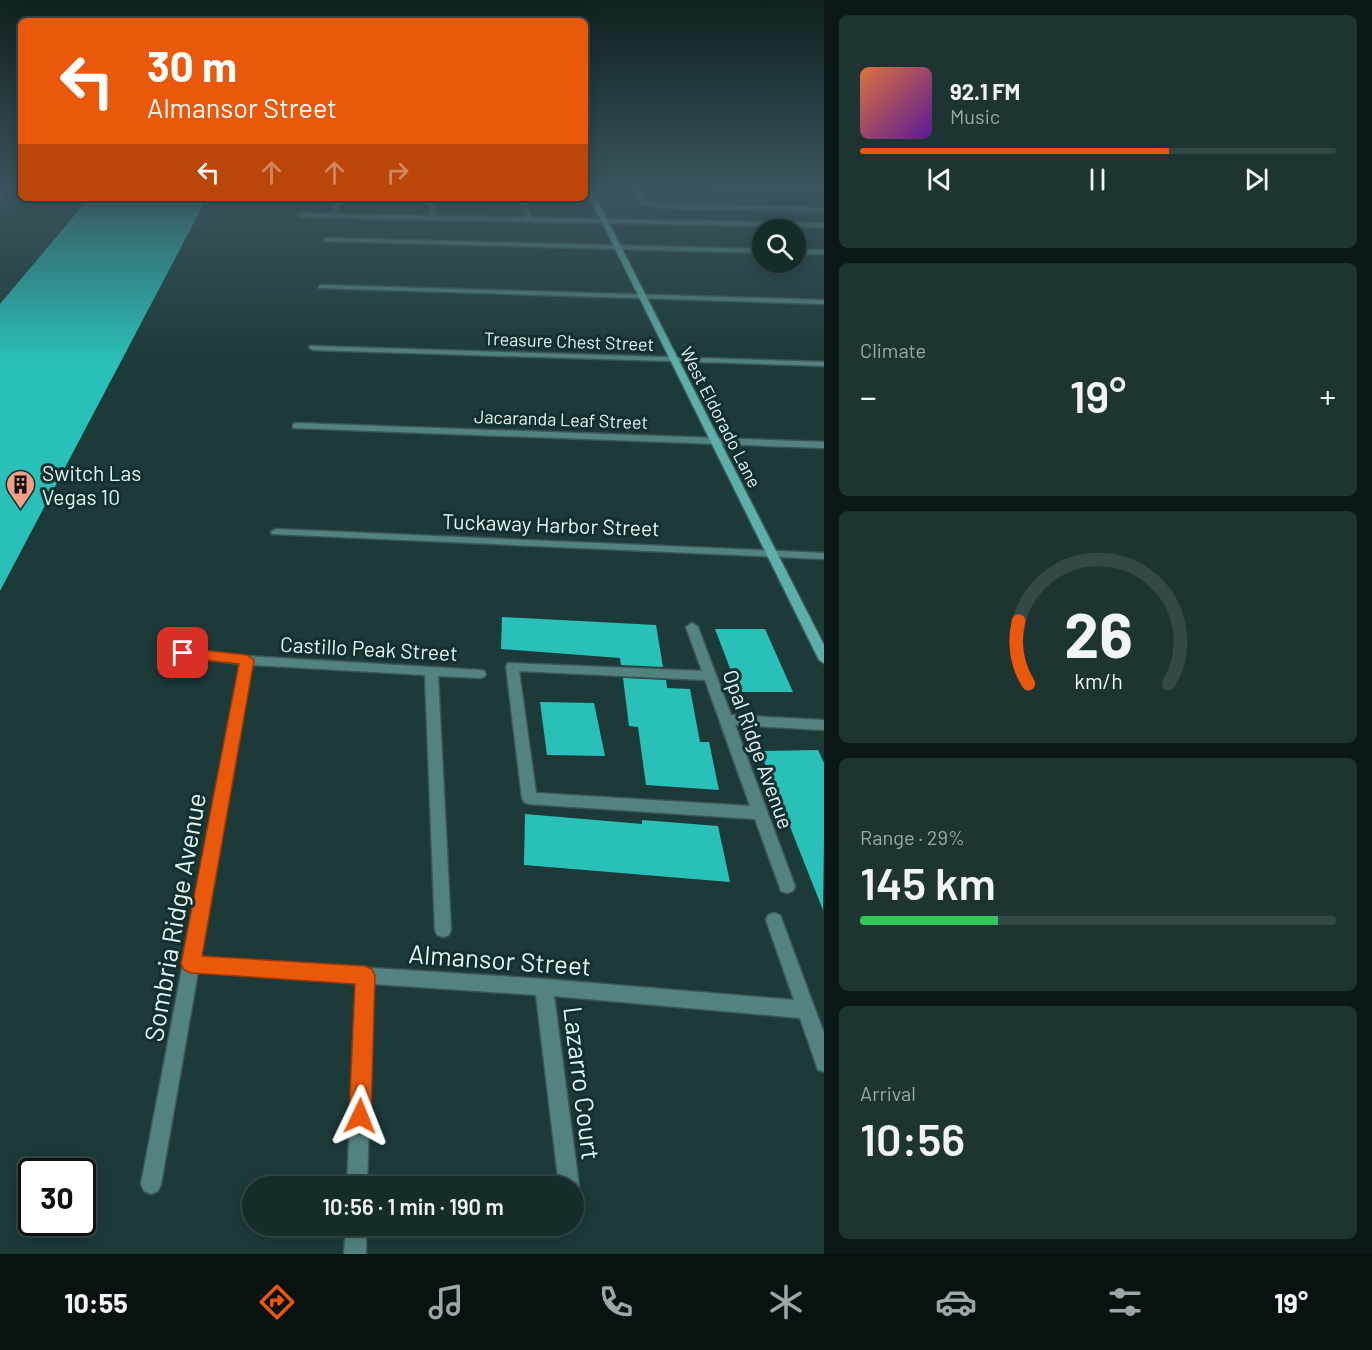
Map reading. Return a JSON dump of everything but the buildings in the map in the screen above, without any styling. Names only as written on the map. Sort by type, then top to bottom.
[{"type":"street","points":[[598,247],[752,251]]},
{"type":"street","name":"West Eldorado Lane","points":[[618,247],[824,658]]},
{"type":"street","points":[[806,252],[824,252]]},
{"type":"street","points":[[321,287],[824,302]]},
{"type":"street","name":"Treasure Chest Street","points":[[313,348],[824,363]]},
{"type":"street","name":"Jacaranda Leaf Street","points":[[296,426],[824,445]]},
{"type":"street","name":"Tuckaway Harbor Street","points":[[276,532],[824,556]]},
{"type":"street","name":"Opal Ridge Avenue","points":[[692,627],[788,886]]},
{"type":"street","name":"Castillo Peak Street","points":[[183,653],[247,660],[480,674]]},
{"type":"street","name":"Sombria Ridge Avenue","points":[[151,1184],[247,660]]},
{"type":"street","points":[[710,676],[512,666],[529,798],[760,813]]},
{"type":"street","points":[[431,671],[443,930]]},
{"type":"street","points":[[726,720],[824,725]]},
{"type":"street","points":[[774,920],[824,1060]]},
{"type":"street","name":"Almansor Street","points":[[191,964],[544,987],[806,1010]]},
{"type":"street","points":[[357,1176],[365,976]]},
{"type":"street","name":"Lazarro Court","points":[[544,987],[568,1176]]},
{"type":"street","points":[[355,1254],[356,1236]]},
{"type":"place","name":"Switch Las Vegas 10","points":[[21,510]]},
{"type":"route","points":[[183,653],[247,660],[191,964],[365,976],[360,1116]]}]
